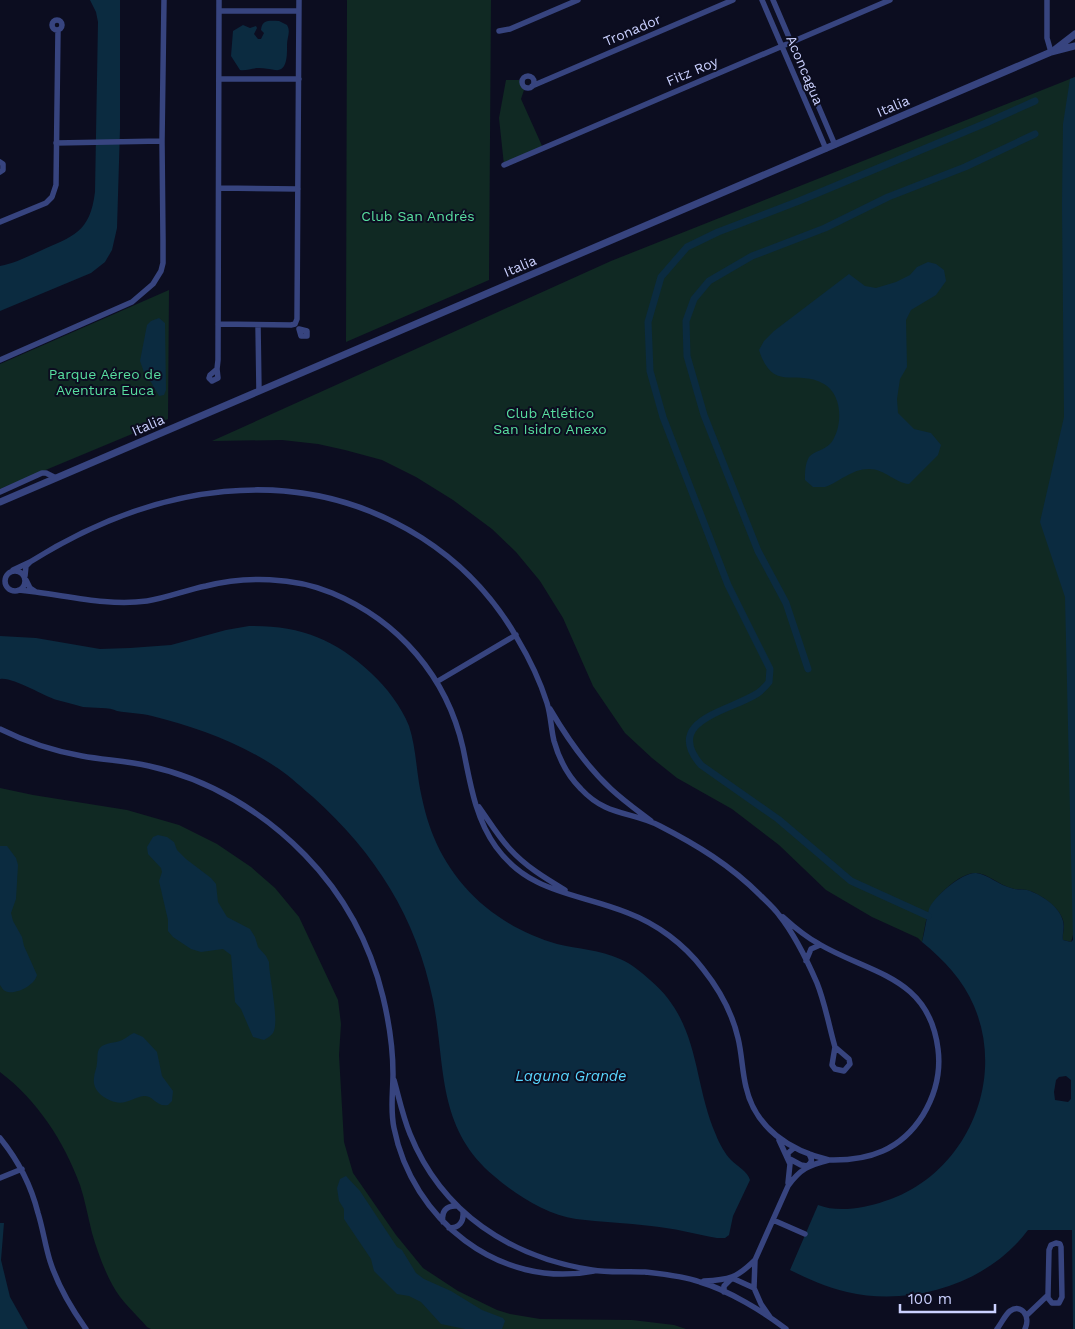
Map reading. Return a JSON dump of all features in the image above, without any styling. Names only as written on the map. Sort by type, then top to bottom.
[{"type":"street","points":[[0,360],[104,316],[132,302],[153,284],[161,270],[163,263],[164,0]]},
{"type":"street","points":[[216,369],[218,360],[220,0]]},
{"type":"street","points":[[218,324],[297,326],[299,0]]},
{"type":"street","points":[[499,31],[510,29],[578,0]]},
{"type":"street","name":"Tronador","points":[[532,86],[733,0]]},
{"type":"street","name":"Aconcagua","points":[[762,0],[826,149]]},
{"type":"street","name":"Aconcagua","points":[[773,0],[834,145]]},
{"type":"street","name":"Fitz Roy","points":[[504,165],[890,0]]},
{"type":"street","points":[[1047,0],[1046,38],[1050,52]]},
{"type":"street","points":[[220,11],[299,11]]},
{"type":"street","points":[[0,222],[42,206],[52,197],[56,185],[58,30]]},
{"type":"street","name":"Italia","points":[[1050,52],[1075,34]]},
{"type":"street","name":"Italia","points":[[0,502],[1050,52],[1075,46]]},
{"type":"street","points":[[533,79],[532,86],[525,87],[522,84],[522,80],[526,76],[530,76],[540,83]]},
{"type":"street","points":[[796,80],[805,76]]},
{"type":"street","points":[[219,79],[299,79]]},
{"type":"street","points":[[56,143],[162,141]]},
{"type":"street","points":[[0,162],[4,164],[4,167],[0,172]]},
{"type":"street","points":[[219,188],[298,189]]},
{"type":"street","points":[[258,325],[259,391]]},
{"type":"street","points":[[0,492],[42,473],[56,478]]},
{"type":"street","points":[[0,590],[36,592],[89,601],[130,603],[164,598],[208,585],[255,579],[299,583],[331,592],[376,617],[410,645],[438,681],[458,728],[468,774],[487,831],[496,847],[506,859],[531,879],[545,887],[619,909],[649,923],[690,953],[703,968],[719,992],[733,1021],[739,1040],[745,1084],[751,1102],[760,1117],[778,1138],[788,1158],[801,1166],[808,1166],[829,1160],[850,1160],[877,1154],[903,1138],[922,1117],[933,1096],[937,1081],[938,1045],[925,1010],[909,991],[886,974],[820,945],[779,914],[724,863],[690,841],[653,823],[620,814],[595,802],[574,782],[562,762],[554,742],[547,705],[533,668],[516,635],[480,587],[448,557],[409,530],[368,509],[329,497],[280,490],[244,489],[216,492],[160,503],[99,525],[65,541],[3,576],[8,589],[11,590]]},
{"type":"street","points":[[19,590],[24,587],[26,566],[30,562]]},
{"type":"street","points":[[12,570],[21,572],[30,588],[36,592]]},
{"type":"street","points":[[438,681],[516,635]]},
{"type":"street","points":[[547,705],[566,736],[599,777],[653,823]]},
{"type":"street","points":[[0,729],[38,745],[151,766],[206,785],[242,804],[290,841],[318,869],[352,915],[376,970],[389,1025],[393,1076],[390,1108],[396,1138],[405,1167],[424,1200],[449,1228],[491,1257],[506,1264],[534,1271],[567,1274],[594,1271],[646,1272],[701,1282],[770,1317],[786,1329]]},
{"type":"street","points":[[554,742],[560,736],[566,736]]},
{"type":"street","points":[[476,802],[509,848],[519,858],[530,868],[569,893]]},
{"type":"street","points":[[620,814],[627,810],[628,802]]},
{"type":"street","points":[[779,914],[806,961],[823,1002],[836,1047]]},
{"type":"street","points":[[806,961],[811,949],[820,945]]},
{"type":"street","points":[[393,1076],[409,1134],[428,1169],[463,1212],[482,1228],[512,1246],[538,1257],[594,1271]]},
{"type":"street","points":[[396,1138],[400,1133],[409,1134]]},
{"type":"street","points":[[0,1138],[22,1169],[36,1206],[50,1262],[58,1284],[86,1329]]},
{"type":"street","points":[[778,1138],[794,1148],[829,1160]]},
{"type":"street","points":[[788,1186],[790,1171],[788,1153],[794,1148]]},
{"type":"street","points":[[724,1292],[724,1286],[727,1282],[755,1260],[788,1186],[794,1177],[812,1162],[809,1154]]},
{"type":"street","points":[[0,1178],[22,1169]]},
{"type":"street","points":[[443,1222],[445,1210],[448,1207],[457,1206]]},
{"type":"street","points":[[449,1228],[454,1228],[462,1223],[464,1219],[463,1212]]},
{"type":"street","points":[[773,1220],[805,1234]]},
{"type":"street","points":[[1027,1315],[1048,1295],[1049,1250],[1051,1245],[1056,1242],[1061,1247],[1062,1297],[1059,1303],[1052,1303],[1048,1295]]},
{"type":"street","points":[[534,1271],[540,1266],[538,1257]]},
{"type":"street","points":[[748,1305],[753,1301],[755,1291],[755,1260]]},
{"type":"street","points":[[701,1282],[732,1278],[755,1291],[770,1317]]},
{"type":"street","points":[[997,1329],[1010,1311],[1016,1309],[1022,1310],[1027,1315],[1028,1320],[1025,1329]]},
{"type":"green space","name":"Club San Andrés","points":[[347,0],[491,0],[489,280],[346,342]]},
{"type":"green space","name":"Club Atlético San Isidro Anexo","points":[[1075,77],[1075,928],[1071,942],[1063,940],[1063,919],[1056,908],[1045,899],[1033,892],[1007,887],[985,875],[976,873],[956,880],[933,903],[926,920],[922,942],[918,938],[872,917],[826,890],[779,845],[732,809],[677,778],[625,733],[593,686],[563,618],[540,581],[516,552],[492,529],[453,500],[416,477],[382,460],[345,450],[318,444],[282,440],[212,441],[611,261]]},
{"type":"green space","points":[[506,80],[522,80],[525,87],[521,99],[543,148],[504,165],[499,118]]},
{"type":"green space","name":"Parque Aéreo de Aventura Euca","points":[[169,290],[168,419],[0,489],[0,364]]},
{"type":"green space","points":[[0,788],[127,810],[179,825],[217,844],[251,867],[275,888],[299,917],[338,1000],[341,1024],[339,1055],[344,1142],[353,1173],[396,1235],[423,1268],[458,1291],[497,1310],[510,1314],[540,1319],[632,1320],[674,1325],[686,1329],[151,1329],[147,1327],[120,1297],[113,1286],[98,1253],[80,1185],[57,1137],[48,1122],[26,1095],[0,1072]]},
{"type":"water","points":[[90,0],[120,0],[120,129],[117,228],[112,250],[105,262],[91,273],[0,311],[0,266],[21,260],[71,237],[84,225],[93,206],[95,192],[98,22],[96,12]]},
{"type":"water","points":[[279,21],[287,25],[289,30],[285,65],[279,70],[259,68],[240,70],[231,56],[233,31],[243,25],[250,28],[256,26],[254,34],[258,39],[261,39],[264,33],[261,30],[265,22]]},
{"type":"water","points":[[1075,77],[1075,1329],[1073,1329],[1072,1230],[1028,1230],[1011,1249],[992,1265],[946,1287],[922,1293],[872,1296],[847,1292],[832,1288],[790,1270],[818,1205],[834,1209],[869,1206],[913,1189],[937,1171],[957,1149],[972,1123],[981,1095],[985,1065],[983,1035],[974,1006],[959,979],[922,942],[929,909],[937,898],[964,876],[976,873],[981,874],[1007,887],[1027,890],[1044,898],[1054,906],[1061,916],[1064,924],[1063,940],[1071,942],[1073,940],[1065,597],[1040,522],[1064,417],[1063,124],[1070,79]],"holes":[[[1066,1076],[1071,1080],[1071,1099],[1068,1102],[1055,1100],[1056,1080],[1059,1077]]]},
{"type":"water","points":[[928,262],[936,264],[944,270],[946,281],[936,295],[911,310],[906,320],[907,367],[900,379],[897,399],[898,413],[914,429],[931,433],[941,445],[938,455],[909,484],[880,471],[869,469],[851,473],[825,487],[813,487],[805,480],[806,465],[809,457],[829,445],[835,436],[839,420],[838,403],[830,389],[824,384],[804,378],[786,378],[771,372],[759,350],[764,341],[774,331],[849,274],[865,286],[876,288],[896,282],[910,275],[917,267]]},
{"type":"water","points":[[159,318],[165,323],[166,390],[164,395],[159,396],[145,375],[140,361],[147,325]]},
{"type":"water","name":"Laguna Grande","points":[[249,626],[267,626],[300,631],[330,643],[357,661],[388,691],[398,704],[409,726],[422,798],[434,838],[455,874],[473,896],[506,922],[531,935],[557,944],[605,954],[624,961],[650,980],[666,997],[687,1033],[708,1114],[724,1152],[745,1172],[750,1180],[733,1216],[729,1235],[725,1238],[717,1238],[659,1227],[565,1217],[543,1209],[522,1197],[494,1176],[475,1157],[462,1137],[453,1116],[447,1094],[433,1000],[426,970],[404,914],[374,864],[356,841],[313,797],[283,772],[249,751],[185,725],[144,714],[106,708],[83,707],[57,700],[12,680],[0,679],[0,636],[36,638],[100,649],[130,648],[171,645],[226,630]]},
{"type":"water","points":[[158,835],[167,837],[174,842],[177,850],[186,859],[211,878],[216,884],[218,902],[227,917],[250,929],[258,947],[266,956],[269,962],[275,1010],[275,1027],[273,1033],[264,1040],[253,1037],[241,1009],[235,1002],[231,955],[223,949],[201,952],[191,949],[173,937],[168,931],[168,920],[159,881],[162,872],[161,868],[148,854],[147,847],[153,837]]},
{"type":"water","points":[[0,846],[7,846],[16,858],[18,865],[16,899],[11,913],[37,975],[29,986],[14,992],[5,991],[0,985]]},
{"type":"water","points":[[134,1033],[143,1037],[157,1052],[162,1076],[173,1091],[172,1101],[168,1105],[157,1103],[147,1096],[126,1102],[115,1102],[103,1096],[95,1086],[94,1076],[100,1048],[122,1040]]},
{"type":"water","points":[[346,1176],[360,1191],[416,1273],[482,1310],[503,1318],[505,1321],[502,1329],[465,1329],[441,1324],[421,1302],[409,1296],[397,1294],[374,1271],[371,1259],[344,1219],[344,1209],[339,1201],[337,1188],[340,1179]]},
{"type":"water","points":[[0,1223],[4,1223],[1,1260],[10,1297],[28,1329],[0,1329]]},
{"type":"waterway","points":[[928,916],[851,881],[778,819],[701,765],[691,750],[690,737],[695,727],[705,719],[758,693],[769,682],[770,669],[728,585],[663,417],[650,371],[648,322],[661,277],[687,247],[718,232],[799,201],[1035,101]]},
{"type":"waterway","points":[[808,669],[786,603],[758,551],[704,415],[687,356],[686,321],[694,299],[709,281],[752,256],[825,228],[888,197],[965,167],[1035,134]]}]
